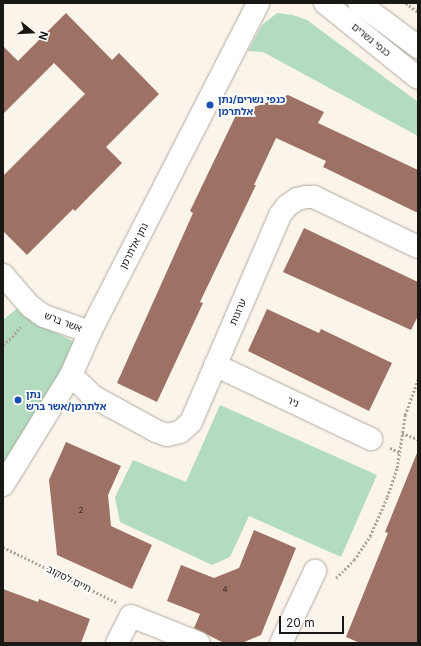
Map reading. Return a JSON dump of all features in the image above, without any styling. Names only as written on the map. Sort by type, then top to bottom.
[{"type":"street","name":"נתן אלתרמן","points":[[3,485],[71,375],[90,332],[258,3]]},
{"type":"street","name":"כנפי נשרים","points":[[325,3],[418,78]]},
{"type":"street","points":[[358,3],[418,47]]},
{"type":"street","name":"ערוגות","points":[[71,375],[94,397],[156,431],[167,435],[180,432],[191,422],[280,215],[287,206],[297,199],[306,197],[314,198],[418,247]]},
{"type":"street","name":"אשר ברש","points":[[3,275],[30,306],[44,316],[90,332]]},
{"type":"street","name":"ניר","points":[[215,365],[371,439]]},
{"type":"street","points":[[281,643],[323,576]]},
{"type":"street","points":[[117,643],[131,616],[199,643]]},
{"type":"path","points":[[406,3],[418,12]]},
{"type":"path","points":[[323,576],[354,560],[370,536],[387,497],[396,468],[405,415],[418,379]]},
{"type":"path","points":[[402,433],[418,439]]},
{"type":"path","name":"חיים לסקוב","points":[[3,547],[120,604],[131,616]]},
{"type":"green space","points":[[277,13],[293,15],[307,20],[418,102],[418,136],[263,52],[248,51],[262,25]]},
{"type":"green space","points":[[21,305],[40,325],[83,346],[3,476],[3,320]]},
{"type":"green space","points":[[220,405],[377,475],[341,557],[249,516],[230,557],[212,565],[120,522],[115,497],[133,460],[186,482]]},
{"type":"building","points":[[66,13],[112,60],[119,53],[159,94],[106,147],[122,163],[75,211],[73,209],[27,255],[3,231],[3,176],[85,94],[54,63],[3,114],[3,46],[18,61]]},
{"type":"building","points":[[288,95],[324,112],[318,123],[418,170],[418,213],[323,167],[326,161],[276,138],[254,185],[256,185],[200,302],[203,303],[157,402],[117,383],[193,213],[190,211],[237,113]]},
{"type":"building","points":[[304,228],[418,282],[418,316],[411,330],[283,272]]},
{"type":"building","points":[[267,309],[319,333],[321,329],[392,363],[369,411],[248,351]]},
{"type":"building","points":[[66,442],[121,466],[108,495],[111,526],[152,545],[132,589],[57,555],[49,480]]},
{"type":"building","points":[[417,453],[418,643],[360,643],[346,637],[388,533],[385,532]]},
{"type":"building","points":[[254,530],[296,548],[261,635],[242,643],[224,643],[194,628],[200,614],[167,601],[181,565],[214,578],[239,568]]},
{"type":"building","points":[[3,589],[38,602],[39,599],[90,619],[81,643],[3,643]]},
{"type":"place","name":"כנפי נשרים/נתן אלתרמן","points":[[210,105]]},
{"type":"place","name":"נתן אלתרמן/אשר ברש","points":[[18,400]]}]
